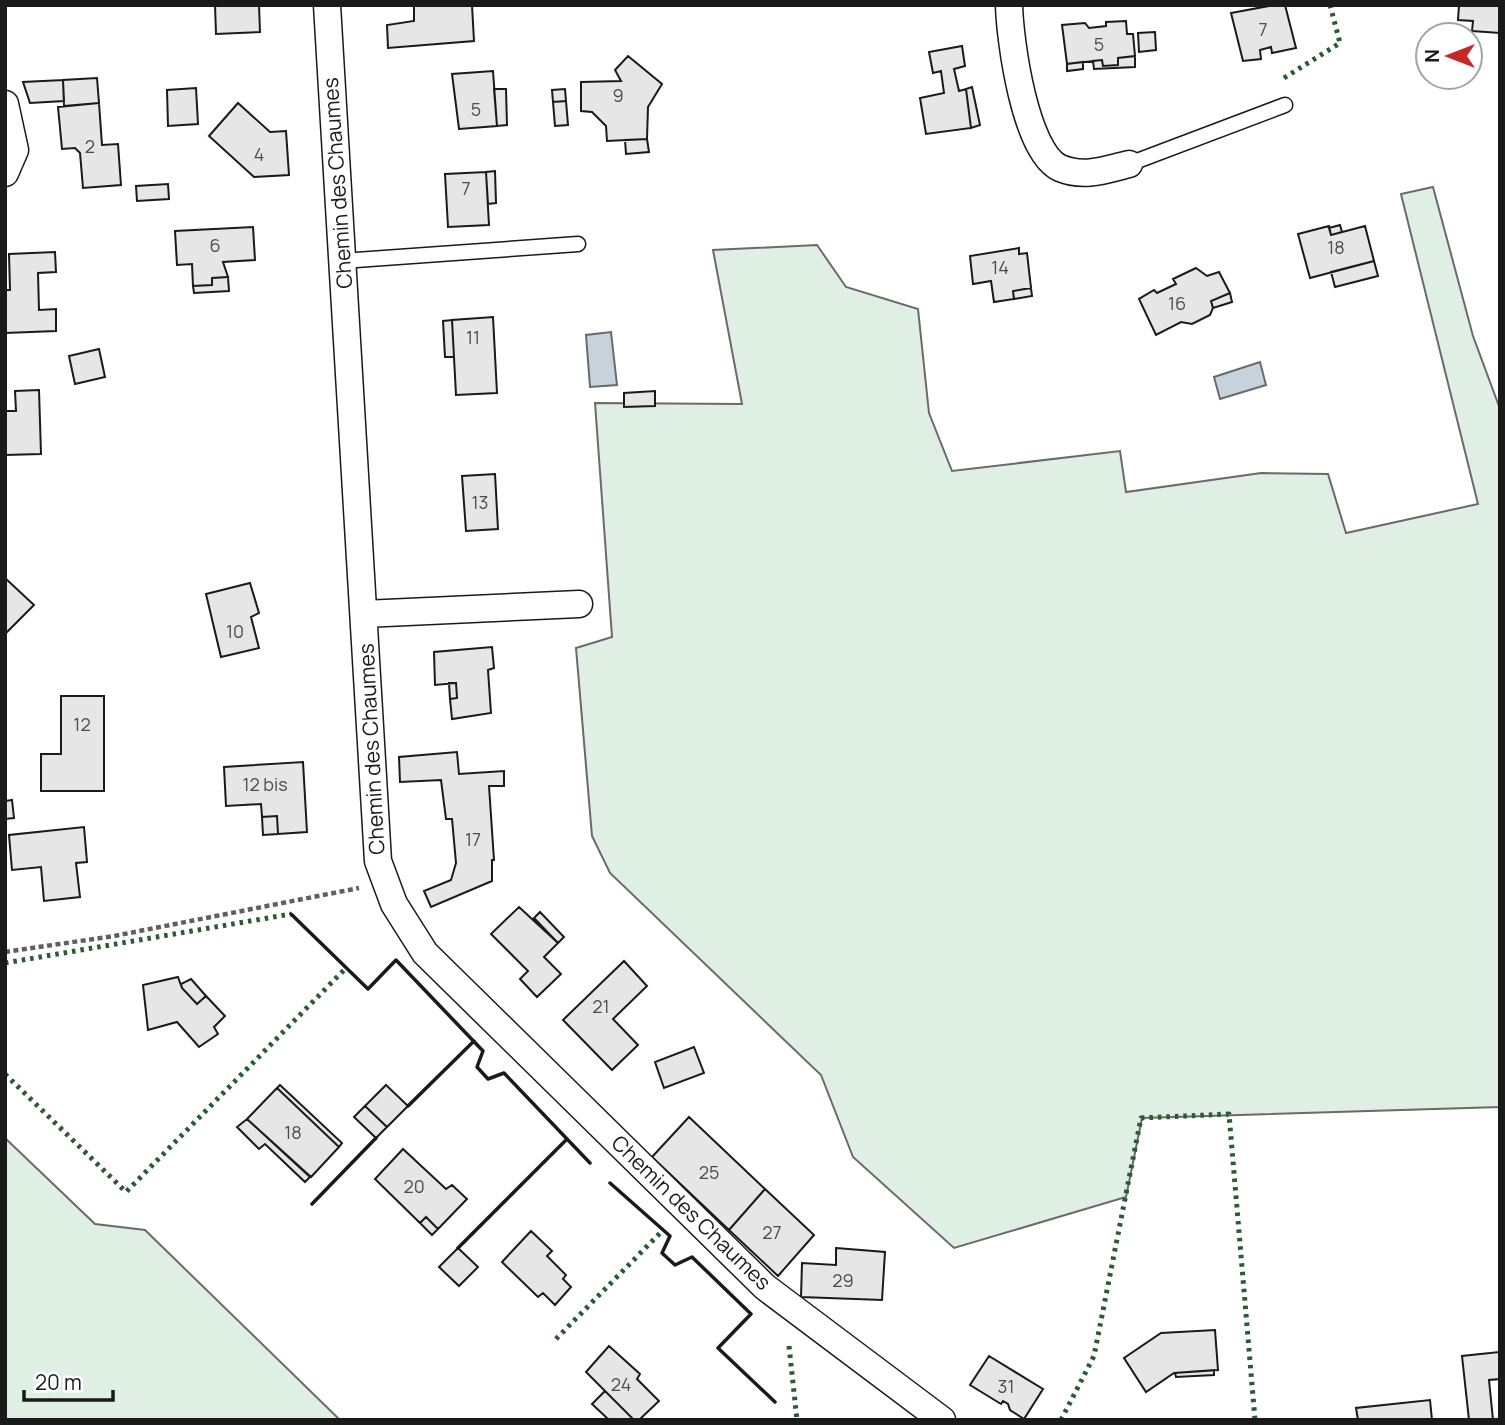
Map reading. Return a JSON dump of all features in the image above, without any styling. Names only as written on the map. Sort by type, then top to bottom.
[{"type":"street","name":"Chemin des Chaumes","points":[[327,5],[378,861],[384,883],[425,953],[765,1287],[942,1420]]},
{"type":"street","points":[[1009,5],[1011,44],[1035,140],[1058,167],[1088,175],[1129,164]]},
{"type":"street","points":[[5,104],[15,150],[5,173]]},
{"type":"street","points":[[364,614],[579,604]]},
{"type":"lane","points":[[1129,164],[1285,106]]},
{"type":"lane","points":[[342,261],[578,244]]},
{"type":"path","points":[[5,952],[114,936],[384,883]]},
{"type":"green space","points":[[1433,187],[1473,336],[1500,409],[1500,1107],[1142,1118],[1126,1197],[954,1248],[853,1157],[821,1075],[610,873],[592,836],[576,648],[612,637],[595,403],[742,404],[713,250],[817,245],[846,287],[918,309],[929,413],[952,471],[1120,451],[1126,492],[1261,473],[1328,474],[1346,533],[1478,504],[1401,194]]},
{"type":"green space","points":[[5,1138],[95,1224],[145,1230],[340,1420],[5,1420]]},
{"type":"shaded area","points":[[611,332],[617,385],[590,387],[586,335]]},
{"type":"shaded area","points":[[1260,362],[1266,385],[1220,399],[1214,377]]},
{"type":"building","points":[[215,5],[259,5],[260,32],[216,34]]},
{"type":"building","points":[[414,5],[472,5],[474,41],[388,48],[387,25],[414,21]]},
{"type":"building","points":[[1285,5],[1296,48],[1272,53],[1271,47],[1260,50],[1261,59],[1243,61],[1231,13]]},
{"type":"building","points":[[1459,5],[1500,5],[1500,33],[1484,32],[1484,21],[1458,20]]},
{"type":"building","points":[[1126,21],[1127,34],[1133,34],[1135,56],[1118,58],[1118,65],[1103,66],[1102,60],[1067,64],[1062,25],[1085,23],[1089,28],[1106,26],[1106,22]]},
{"type":"building","points":[[1155,32],[1156,50],[1139,52],[1138,33]]},
{"type":"building","points":[[962,46],[965,66],[954,69],[959,91],[966,89],[971,128],[926,134],[920,98],[944,93],[941,71],[933,73],[929,52]]},
{"type":"building","points":[[628,56],[662,84],[648,107],[647,139],[607,141],[606,126],[592,112],[581,111],[581,82],[621,81],[615,70]]},
{"type":"building","points":[[1135,56],[1135,67],[1094,69],[1093,61],[1102,60],[1103,66],[1118,65],[1118,58]]},
{"type":"building","points":[[1083,62],[1083,69],[1067,71],[1067,64]]},
{"type":"building","points":[[493,71],[497,126],[459,129],[452,74]]},
{"type":"building","points":[[97,78],[99,103],[64,106],[63,80]]},
{"type":"building","points":[[63,80],[64,101],[30,103],[23,82]]},
{"type":"building","points":[[972,87],[980,125],[971,128],[966,89]]},
{"type":"building","points":[[196,88],[198,124],[168,126],[167,90]]},
{"type":"building","points":[[494,89],[506,89],[507,125],[497,126]]},
{"type":"building","points":[[565,89],[566,101],[553,102],[552,90]]},
{"type":"building","points":[[566,101],[568,125],[555,126],[553,102]]},
{"type":"building","points":[[99,103],[102,145],[118,144],[121,185],[83,188],[80,153],[75,148],[62,149],[58,107]]},
{"type":"building","points":[[238,103],[270,132],[286,131],[289,175],[254,177],[209,136]]},
{"type":"building","points":[[647,139],[649,152],[626,154],[625,140]]},
{"type":"building","points":[[495,171],[496,203],[488,204],[486,172]]},
{"type":"building","points":[[486,172],[489,225],[448,227],[445,174]]},
{"type":"building","points":[[168,184],[169,199],[137,201],[136,186]]},
{"type":"building","points":[[1340,225],[1342,232],[1331,235],[1329,228]]},
{"type":"building","points":[[1329,226],[1331,235],[1365,226],[1374,261],[1310,278],[1298,234]]},
{"type":"building","points":[[253,227],[255,260],[223,262],[228,277],[212,278],[212,285],[193,286],[192,264],[177,265],[175,231]]},
{"type":"building","points":[[1019,248],[1019,254],[1027,253],[1031,288],[1013,291],[1014,299],[994,302],[991,281],[973,284],[970,256]]},
{"type":"building","points":[[55,252],[56,272],[38,273],[39,310],[56,309],[56,331],[5,333],[5,290],[10,290],[9,254]]},
{"type":"building","points":[[1374,261],[1378,276],[1335,287],[1331,272]]},
{"type":"building","points":[[1196,268],[1207,276],[1219,272],[1230,293],[1211,301],[1213,308],[1210,315],[1192,324],[1181,322],[1156,335],[1139,299],[1154,290],[1157,293],[1176,284],[1173,279]]},
{"type":"building","points":[[228,277],[229,291],[194,293],[193,286],[212,285],[212,278]]},
{"type":"building","points":[[1031,288],[1032,296],[1014,299],[1013,291]]},
{"type":"building","points":[[1230,293],[1232,302],[1213,308],[1211,301]]},
{"type":"building","points":[[493,317],[497,393],[456,395],[452,320]]},
{"type":"building","points":[[452,320],[454,357],[445,357],[443,321]]},
{"type":"building","points":[[99,349],[105,377],[75,384],[69,356]]},
{"type":"building","points":[[39,390],[41,454],[5,455],[5,411],[16,411],[15,391]]},
{"type":"building","points":[[655,391],[655,406],[624,407],[624,393]]},
{"type":"building","points":[[495,474],[498,529],[466,531],[462,476]]},
{"type":"building","points":[[5,578],[34,605],[5,634]]},
{"type":"building","points":[[250,583],[259,613],[251,617],[259,648],[221,657],[206,594]]},
{"type":"building","points":[[492,647],[494,668],[488,670],[491,713],[452,719],[450,699],[457,698],[456,683],[435,685],[434,652]]},
{"type":"building","points":[[449,683],[456,683],[457,698],[450,699]]},
{"type":"building","points":[[61,696],[104,696],[104,791],[41,791],[41,754],[61,754]]},
{"type":"building","points":[[457,752],[459,774],[504,771],[504,786],[489,786],[494,860],[492,881],[431,907],[424,891],[451,880],[456,863],[452,819],[446,819],[441,780],[400,782],[399,757]]},
{"type":"building","points":[[303,762],[307,832],[278,834],[277,816],[262,817],[261,804],[226,806],[224,767]]},
{"type":"building","points":[[12,800],[14,818],[5,819],[5,801]]},
{"type":"building","points":[[277,816],[278,834],[263,835],[262,817]]},
{"type":"building","points":[[84,827],[87,862],[76,863],[80,897],[44,901],[41,867],[12,870],[9,835]]},
{"type":"building","points":[[519,907],[558,943],[544,957],[561,974],[537,997],[520,979],[528,971],[491,934]]},
{"type":"building","points":[[540,912],[564,937],[558,943],[534,918]]},
{"type":"building","points":[[624,961],[647,986],[613,1019],[638,1045],[612,1070],[563,1020]]},
{"type":"building","points":[[178,977],[182,988],[197,1004],[206,996],[225,1016],[214,1027],[218,1034],[199,1047],[177,1022],[148,1030],[143,985]]},
{"type":"building","points":[[191,979],[206,996],[197,1004],[181,984]]},
{"type":"building","points":[[694,1047],[704,1073],[664,1088],[655,1062]]},
{"type":"building","points":[[280,1085],[342,1143],[339,1147],[277,1088]]},
{"type":"building","points":[[386,1085],[408,1106],[387,1127],[365,1106]]},
{"type":"building","points":[[277,1088],[339,1147],[311,1177],[247,1119]]},
{"type":"building","points":[[365,1106],[387,1127],[376,1138],[354,1117]]},
{"type":"building","points":[[689,1117],[765,1189],[729,1230],[652,1157]]},
{"type":"building","points":[[247,1119],[310,1177],[305,1182],[265,1144],[259,1149],[237,1127]]},
{"type":"building","points":[[403,1149],[446,1189],[452,1185],[467,1199],[438,1229],[426,1217],[420,1223],[375,1179]]},
{"type":"building","points":[[765,1189],[814,1235],[778,1276],[729,1230]]},
{"type":"building","points":[[426,1217],[438,1229],[432,1235],[420,1223]]},
{"type":"building","points":[[531,1231],[552,1251],[547,1256],[566,1275],[563,1279],[571,1287],[555,1305],[543,1293],[538,1297],[502,1262]]},
{"type":"building","points":[[458,1248],[478,1267],[459,1286],[439,1267]]},
{"type":"building","points":[[836,1248],[885,1252],[882,1300],[801,1297],[802,1263],[836,1265]]},
{"type":"building","points":[[1215,1330],[1218,1370],[1174,1373],[1146,1392],[1124,1358],[1161,1333]]},
{"type":"building","points":[[609,1346],[640,1374],[637,1379],[659,1401],[639,1420],[634,1420],[586,1372]]},
{"type":"building","points":[[1499,1352],[1500,1379],[1489,1380],[1493,1420],[1469,1420],[1462,1356]]},
{"type":"building","points":[[989,1356],[1043,1389],[1024,1419],[1010,1410],[1008,1404],[1003,1401],[1001,1404],[970,1385]]},
{"type":"building","points":[[1214,1370],[1214,1375],[1176,1377],[1175,1373]]},
{"type":"building","points":[[605,1391],[634,1420],[609,1420],[592,1404]]},
{"type":"building","points":[[1430,1400],[1432,1420],[1358,1420],[1356,1408]]},
{"type":"hedge","points":[[1284,78],[1340,43],[1330,5]]},
{"type":"hedge","points":[[5,963],[291,914]]},
{"type":"hedge","points":[[5,1074],[126,1192],[346,968]]},
{"type":"hedge","points":[[1061,1420],[1094,1356],[1141,1118],[1229,1114],[1255,1420]]},
{"type":"hedge","points":[[556,1339],[663,1230]]},
{"type":"hedge","points":[[789,1346],[797,1420]]},
{"type":"wall","points":[[291,914],[368,989],[396,960],[483,1051],[477,1067],[488,1079],[504,1073],[590,1163]]},
{"type":"wall","points":[[408,1106],[474,1041]]},
{"type":"wall","points":[[312,1204],[376,1138]]},
{"type":"wall","points":[[458,1248],[567,1139]]},
{"type":"wall","points":[[610,1183],[670,1236],[662,1253],[675,1265],[692,1257],[751,1314],[718,1348],[775,1402]]}]
